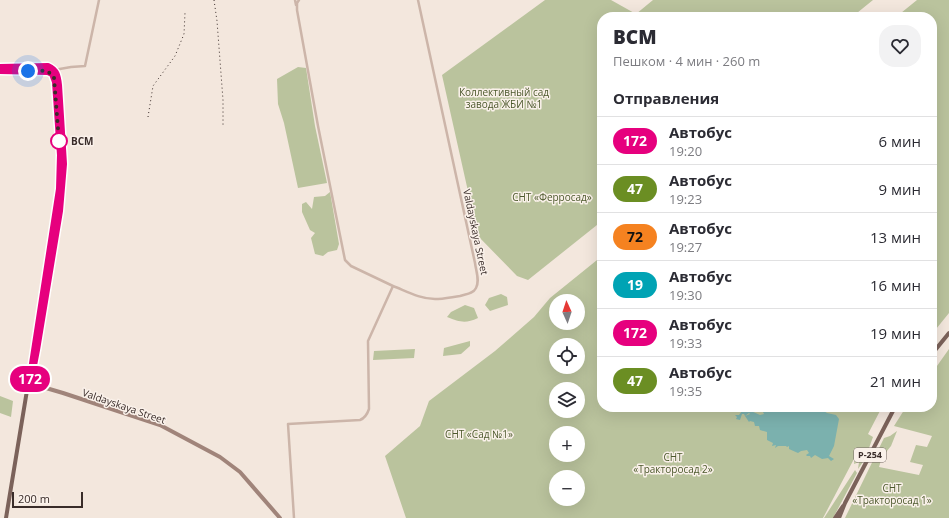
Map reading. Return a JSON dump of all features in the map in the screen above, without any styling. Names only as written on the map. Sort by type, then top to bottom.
[{"type":"main road","points":[[0,67],[48,66],[53,72],[57,73],[63,155],[63,189],[60,211],[39,342],[32,376],[29,383],[6,518]]},
{"type":"main road","points":[[0,71],[53,72]]},
{"type":"main road","points":[[937,348],[949,332]]},
{"type":"main road","name":"Р-254","points":[[836,518],[891,412]]},
{"type":"main road","name":"Р-254","points":[[839,518],[845,503]]},
{"type":"street","points":[[53,72],[85,66],[99,0]]},
{"type":"street","points":[[295,0],[297,10]]},
{"type":"street","points":[[297,10],[297,3],[299,0]]},
{"type":"street","name":"Valdayskaya Street","points":[[297,10],[318,126],[345,260],[351,266],[393,286],[428,299],[444,299],[472,292],[477,286],[478,280],[418,0]]},
{"type":"street","points":[[294,518],[288,424],[364,419],[369,409],[368,340],[393,286]]},
{"type":"street","name":"Valdayskaya Street","points":[[29,383],[160,425],[220,457],[240,472],[280,518]]},
{"type":"green space","points":[[545,0],[611,0],[632,12],[597,12],[597,225],[528,280],[517,276],[478,236],[442,75]]},
{"type":"green space","points":[[653,0],[873,0],[858,12],[638,12]]},
{"type":"green space","points":[[917,0],[949,0],[949,313],[937,328],[937,12],[902,12]]},
{"type":"green space","points":[[298,67],[306,68],[315,126],[327,183],[298,188],[284,123],[278,104],[277,79]]},
{"type":"green space","points":[[330,192],[339,244],[337,250],[328,252],[323,256],[315,254],[311,238],[315,233],[310,230],[302,212],[302,204],[306,202],[312,209],[314,197],[325,196]]},
{"type":"green space","points":[[597,260],[597,412],[879,412],[868,434],[873,437],[865,459],[858,469],[859,462],[854,464],[855,457],[823,518],[406,518],[385,456],[420,426],[429,401],[495,351],[534,317],[549,299],[549,330],[585,330],[585,294],[555,294]]},
{"type":"green space","points":[[501,294],[507,297],[508,305],[490,311],[485,305],[489,298]]},
{"type":"green space","points":[[465,305],[474,308],[478,318],[462,322],[447,317],[451,312]]},
{"type":"green space","points":[[470,341],[470,346],[461,354],[443,356],[444,348]]},
{"type":"green space","points":[[415,349],[414,358],[373,360],[374,351]]},
{"type":"green space","name":"СНТ «Тракторосад 1»","points":[[949,349],[949,518],[845,518],[884,438],[897,431],[891,446],[882,457],[879,467],[919,475],[923,465],[910,462],[916,445],[927,447],[932,436],[894,426],[903,412],[937,412],[937,366]]},
{"type":"green space","points":[[0,396],[13,401],[11,417],[0,413]]},
{"type":"green space","points":[[855,470],[857,473],[833,518],[824,518]]},
{"type":"water","points":[[741,412],[753,412],[760,415],[764,414],[763,412],[825,412],[836,415],[839,419],[834,446],[829,456],[834,459],[831,461],[828,458],[822,459],[815,455],[811,458],[810,456],[806,455],[809,453],[807,450],[798,453],[789,449],[789,446],[778,446],[775,448],[776,445],[772,446],[773,443],[767,440],[767,432],[760,430],[759,426],[755,426],[754,422],[749,422],[745,416],[744,414],[742,414],[740,420],[736,419],[737,417],[735,415],[739,415]]},
{"type":"railway","points":[[214,0],[223,100],[223,125]]},
{"type":"railway","points":[[148,117],[153,86],[175,56],[184,34],[185,13]]},
{"type":"bus line","name":"172","points":[[0,67],[48,66],[55,70],[59,78],[64,164],[63,189],[37,350],[32,376],[29,383],[59,189],[60,155],[55,82],[52,74],[48,72],[0,71]]},
{"type":"place","name":"ВСМ","points":[[59,141]]},
{"type":"route","points":[[28,71],[48,72],[52,74],[54,78],[59,141]]},
{"type":"park label","name":"Коллективный сад завода ЖБИ №1","points":[[504,98]]},
{"type":"park label","name":"СНТ «Ферросад»","points":[[552,197]]},
{"type":"park label","name":"СНТ «Сад №1»","points":[[479,434]]},
{"type":"park label","name":"СНТ «Тракторосад 2»","points":[[673,462]]}]
